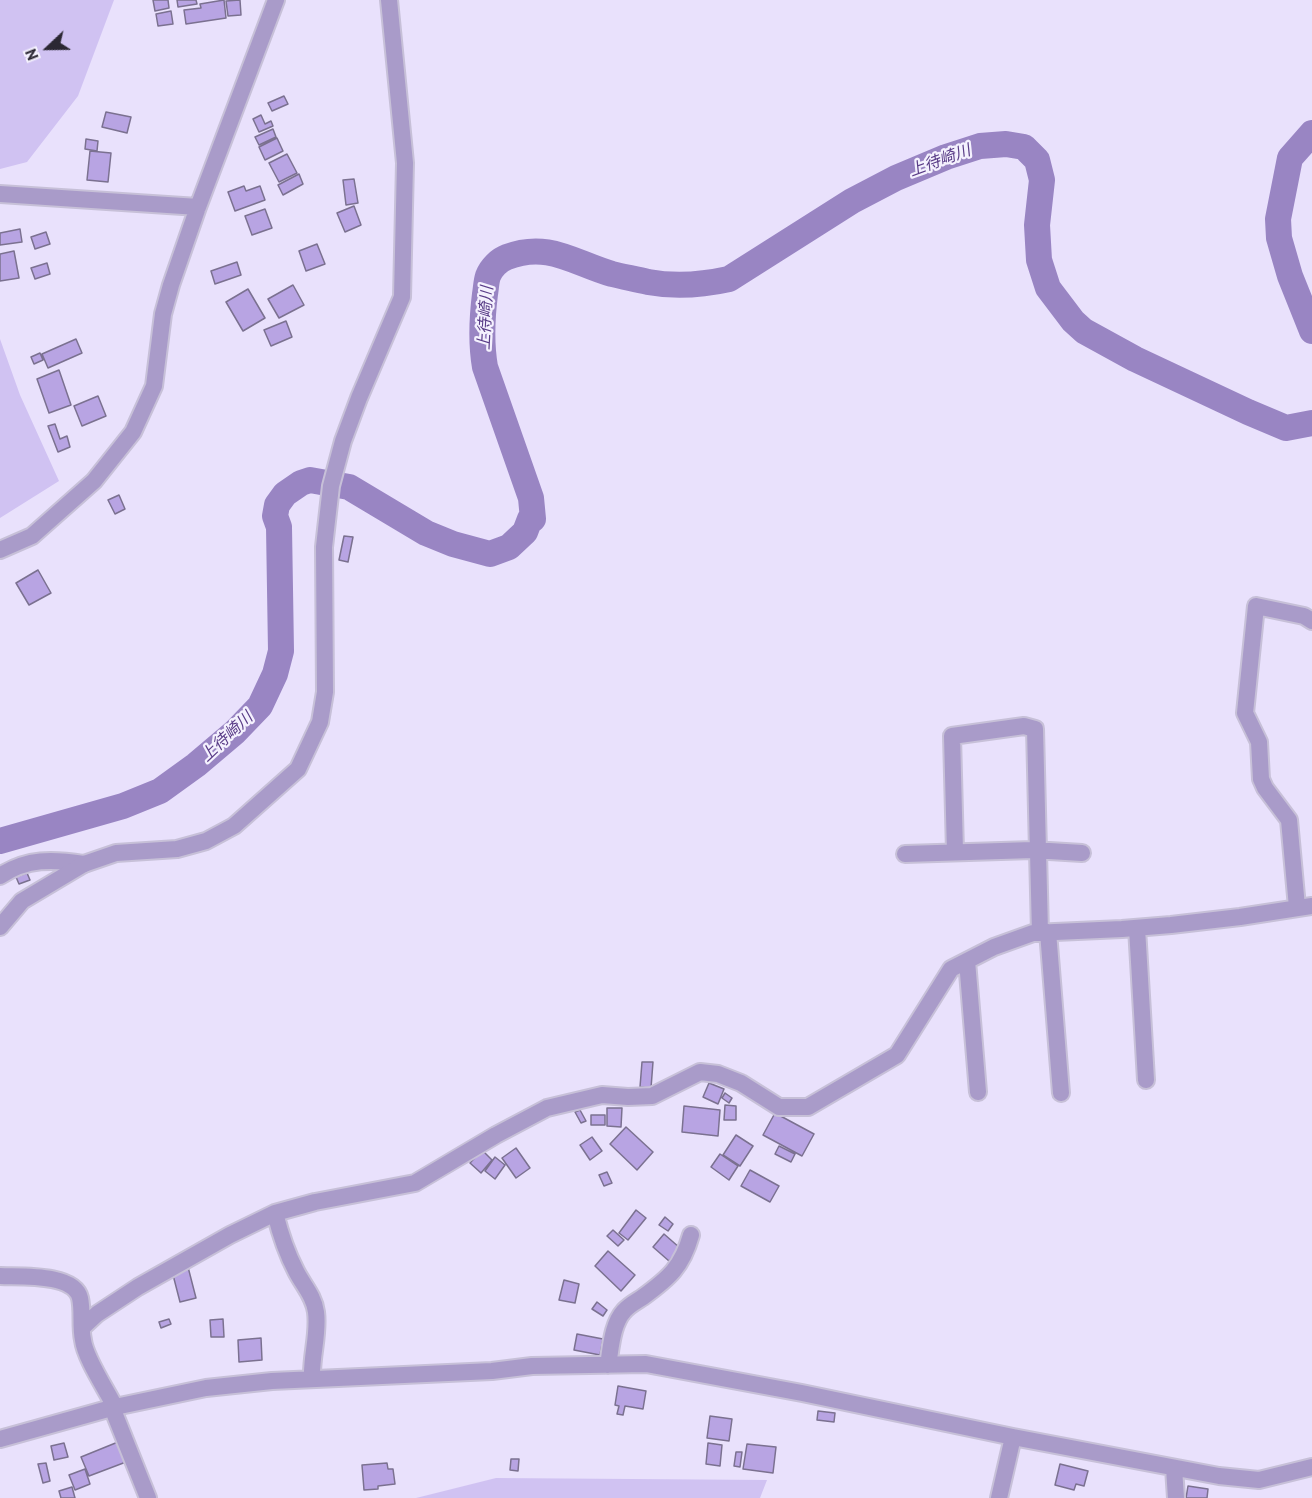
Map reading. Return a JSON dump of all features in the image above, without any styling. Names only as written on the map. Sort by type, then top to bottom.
[{"type":"street","points":[[0,550],[32,536],[94,481],[133,432],[154,386],[163,314],[198,207],[276,0]]},
{"type":"street","points":[[0,927],[22,901],[84,864],[116,853],[177,849],[206,841],[234,826],[298,769],[320,722],[325,692],[324,547],[331,486],[359,398],[402,297],[405,163],[388,0]]},
{"type":"street","points":[[0,194],[198,207]]},
{"type":"street","points":[[83,1327],[97,1314],[138,1287],[230,1235],[275,1213],[315,1202],[415,1183],[547,1108],[602,1095],[652,1096],[700,1072],[718,1074],[741,1083],[779,1107],[808,1107],[897,1055],[951,969],[1033,933],[1137,928],[1240,917],[1305,907],[1289,820],[1261,779],[1259,742],[1245,713],[1256,606],[1304,616],[1312,621]]},
{"type":"street","points":[[956,852],[952,736],[1024,726],[1035,729],[1038,850],[1061,1093]]},
{"type":"street","points":[[905,854],[1038,850],[1082,853]]},
{"type":"street","points":[[0,876],[15,866],[56,860],[84,864]]},
{"type":"street","points":[[1137,928],[1146,1080]]},
{"type":"street","points":[[967,961],[978,1092]]},
{"type":"street","points":[[275,1213],[281,1238],[296,1272],[311,1294],[316,1311],[312,1378]]},
{"type":"street","points":[[608,1365],[614,1330],[623,1311],[660,1285],[674,1271],[686,1254],[691,1235]]},
{"type":"street","points":[[0,1276],[44,1278],[64,1281],[74,1287],[80,1296],[82,1340],[115,1407],[115,1415],[148,1498]]},
{"type":"street","points":[[0,1439],[115,1407],[206,1388],[312,1378],[492,1371],[532,1366],[646,1364],[1219,1476],[1259,1480],[1312,1467]]},
{"type":"street","points":[[999,1498],[1012,1437]]},
{"type":"street","points":[[1174,1468],[1176,1498]]},
{"type":"shaded area","points":[[0,0],[114,0],[78,96],[27,162],[0,169]]},
{"type":"shaded area","points":[[0,339],[20,395],[59,481],[0,518]]},
{"type":"shaded area","points":[[496,1478],[767,1480],[760,1498],[416,1498]]},
{"type":"building","points":[[153,0],[168,0],[169,8],[155,11]]},
{"type":"building","points":[[177,0],[196,0],[197,4],[178,7]]},
{"type":"building","points":[[224,0],[226,18],[186,24],[184,10],[201,8],[200,4]]},
{"type":"building","points":[[240,0],[241,15],[228,16],[226,1]]},
{"type":"building","points":[[171,11],[173,24],[158,26],[156,14]]},
{"type":"building","points":[[284,96],[288,104],[272,111],[268,103]]},
{"type":"building","points":[[106,112],[131,117],[127,133],[102,127]]},
{"type":"building","points":[[261,115],[265,124],[271,121],[273,126],[259,132],[253,119]]},
{"type":"building","points":[[273,129],[276,137],[259,145],[255,137]]},
{"type":"building","points":[[277,138],[283,151],[265,160],[259,147]]},
{"type":"building","points":[[86,139],[98,141],[97,151],[85,149]]},
{"type":"building","points":[[90,151],[111,153],[108,182],[87,180]]},
{"type":"building","points":[[287,154],[297,173],[279,182],[269,163]]},
{"type":"building","points":[[299,174],[303,184],[283,195],[278,185]]},
{"type":"building","points":[[354,179],[358,203],[346,205],[343,180]]},
{"type":"building","points":[[244,186],[246,191],[260,186],[265,200],[235,211],[228,192]]},
{"type":"building","points":[[354,206],[361,225],[345,232],[337,213]]},
{"type":"building","points":[[265,209],[272,228],[252,235],[245,216]]},
{"type":"building","points":[[20,229],[22,242],[0,245],[0,233]]},
{"type":"building","points":[[46,232],[50,244],[35,249],[31,237]]},
{"type":"building","points":[[317,244],[325,264],[306,271],[299,251]]},
{"type":"building","points":[[14,251],[19,278],[0,281],[0,254]]},
{"type":"building","points":[[237,262],[241,275],[215,284],[211,271]]},
{"type":"building","points":[[47,263],[50,274],[35,279],[31,268]]},
{"type":"building","points":[[293,285],[304,305],[279,318],[268,299]]},
{"type":"building","points":[[248,289],[265,318],[243,331],[226,302]]},
{"type":"building","points":[[286,321],[292,337],[271,346],[264,330]]},
{"type":"building","points":[[76,339],[82,353],[48,368],[42,354]]},
{"type":"building","points":[[40,353],[43,360],[34,364],[31,357]]},
{"type":"building","points":[[59,370],[71,405],[49,413],[37,379]]},
{"type":"building","points":[[98,396],[106,416],[82,426],[74,406]]},
{"type":"building","points":[[55,424],[60,439],[67,436],[70,447],[58,452],[48,426]]},
{"type":"building","points":[[119,495],[125,509],[115,514],[108,500]]},
{"type":"building","points":[[344,536],[353,537],[348,562],[339,560]]},
{"type":"building","points":[[38,570],[51,593],[29,605],[16,583]]},
{"type":"building","points":[[27,873],[30,880],[19,884],[16,877]]},
{"type":"building","points":[[642,1062],[653,1062],[651,1088],[640,1087]]},
{"type":"building","points":[[709,1083],[724,1089],[718,1104],[703,1097]]},
{"type":"building","points":[[725,1093],[732,1098],[729,1103],[722,1098]]},
{"type":"building","points":[[725,1105],[736,1106],[736,1120],[724,1120]]},
{"type":"building","points":[[684,1106],[720,1110],[718,1136],[682,1132]]},
{"type":"building","points":[[607,1108],[622,1108],[621,1127],[607,1126]]},
{"type":"building","points":[[580,1110],[586,1121],[581,1123],[575,1112]]},
{"type":"building","points":[[775,1113],[814,1134],[802,1156],[763,1135]]},
{"type":"building","points":[[591,1115],[605,1115],[605,1125],[591,1125]]},
{"type":"building","points":[[626,1127],[653,1152],[637,1170],[610,1144]]},
{"type":"building","points":[[736,1135],[753,1146],[740,1166],[723,1155]]},
{"type":"building","points":[[592,1137],[602,1151],[590,1160],[580,1145]]},
{"type":"building","points":[[779,1146],[795,1154],[791,1162],[775,1154]]},
{"type":"building","points":[[516,1148],[530,1168],[516,1178],[502,1158]]},
{"type":"building","points":[[482,1150],[492,1160],[481,1173],[470,1163]]},
{"type":"building","points":[[720,1154],[738,1166],[729,1180],[711,1167]]},
{"type":"building","points":[[495,1157],[505,1165],[495,1179],[485,1171]]},
{"type":"building","points":[[750,1170],[779,1186],[770,1202],[741,1186]]},
{"type":"building","points":[[607,1172],[612,1183],[604,1186],[599,1175]]},
{"type":"building","points":[[636,1210],[646,1218],[628,1240],[619,1233]]},
{"type":"building","points":[[665,1217],[673,1224],[668,1231],[659,1225]]},
{"type":"building","points":[[613,1230],[624,1240],[618,1246],[607,1236]]},
{"type":"building","points":[[664,1234],[680,1248],[669,1261],[653,1247]]},
{"type":"building","points":[[608,1251],[635,1275],[621,1291],[595,1266]]},
{"type":"building","points":[[188,1267],[196,1298],[180,1302],[172,1271]]},
{"type":"building","points":[[564,1280],[579,1284],[575,1303],[559,1300]]},
{"type":"building","points":[[597,1302],[607,1310],[603,1316],[592,1309]]},
{"type":"building","points":[[169,1319],[171,1324],[161,1328],[159,1322]]},
{"type":"building","points":[[223,1319],[224,1337],[211,1337],[210,1320]]},
{"type":"building","points":[[577,1334],[603,1339],[600,1355],[574,1350]]},
{"type":"building","points":[[261,1338],[262,1360],[239,1362],[238,1340]]},
{"type":"building","points":[[618,1386],[646,1391],[643,1409],[625,1406],[623,1415],[617,1414],[619,1406],[615,1405]]},
{"type":"building","points":[[818,1411],[835,1413],[834,1422],[817,1420]]},
{"type":"building","points":[[710,1416],[732,1419],[729,1441],[707,1438]]},
{"type":"building","points":[[118,1442],[126,1462],[89,1476],[81,1457]]},
{"type":"building","points":[[64,1443],[68,1457],[54,1460],[51,1446]]},
{"type":"building","points":[[708,1443],[722,1445],[720,1466],[706,1464]]},
{"type":"building","points":[[747,1444],[776,1447],[773,1473],[743,1469]]},
{"type":"building","points":[[736,1452],[742,1452],[740,1467],[734,1466]]},
{"type":"building","points":[[511,1459],[519,1459],[518,1471],[510,1470]]},
{"type":"building","points":[[46,1463],[50,1481],[43,1483],[38,1464]]},
{"type":"building","points":[[387,1463],[388,1469],[393,1469],[395,1484],[364,1490],[362,1465]]},
{"type":"building","points":[[1060,1464],[1088,1471],[1084,1486],[1076,1484],[1074,1490],[1055,1485]]},
{"type":"building","points":[[85,1469],[90,1484],[75,1490],[69,1475]]},
{"type":"building","points":[[1188,1486],[1208,1489],[1207,1498],[1186,1498]]},
{"type":"building","points":[[72,1487],[75,1498],[61,1498],[59,1491]]},
{"type":"waterway","name":"上待崎川","points":[[1312,133],[1290,158],[1278,219],[1279,238],[1290,276],[1312,331]]},
{"type":"waterway","name":"上待崎川","points":[[0,841],[123,806],[160,791],[196,765],[235,732],[260,706],[275,674],[281,651],[279,527],[275,516],[277,505],[285,494],[301,483],[310,480],[349,487],[426,533],[453,544],[490,554],[509,547],[525,532],[530,519],[533,519],[531,498],[485,367],[483,349],[483,312],[487,278],[491,270],[507,257],[535,251],[548,252],[612,274],[658,284],[688,285],[729,279],[852,201],[896,178],[946,157],[980,146],[1006,144],[1024,147],[1037,160],[1042,180],[1037,225],[1039,260],[1048,288],[1073,321],[1084,331],[1135,359],[1248,412],[1286,428],[1312,423]]}]
